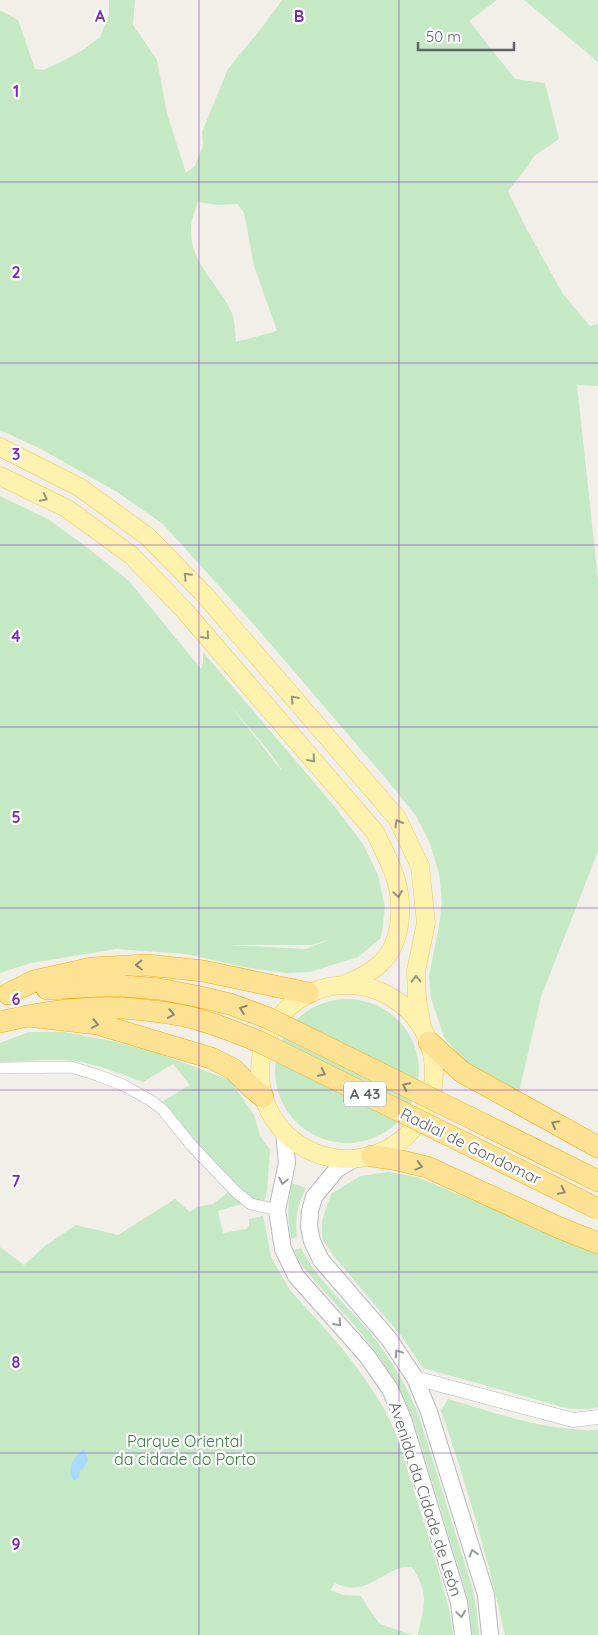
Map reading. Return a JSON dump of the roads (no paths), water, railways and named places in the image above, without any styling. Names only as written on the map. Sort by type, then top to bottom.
[{"type":"highway","points":[[4,995],[34,980],[92,968],[147,965],[203,971],[308,993]]},
{"type":"highway","name":"Radial de Gondomar","points":[[4,995],[70,987],[124,986],[159,989],[230,1004],[268,1018],[598,1181]]},
{"type":"highway","name":"Radial de Gondomar","points":[[0,1022],[68,1009],[97,1007],[156,1011],[192,1018],[225,1028],[260,1042],[598,1209]]},
{"type":"highway","points":[[29,1016],[97,1024],[211,1058],[233,1069],[263,1097]]},
{"type":"highway","points":[[426,1034],[462,1072],[598,1147]]},
{"type":"highway","points":[[363,1157],[393,1159],[427,1167],[560,1228],[598,1242]]},
{"type":"main road","points":[[0,448],[79,487],[147,536],[203,593],[397,818],[420,866],[426,922],[416,971],[417,999],[433,1059],[433,1086],[424,1112],[408,1134],[385,1150],[363,1157],[332,1157],[306,1149],[284,1132],[268,1110],[263,1097],[259,1075],[260,1057],[269,1031],[286,1009],[308,993],[345,984],[363,977],[382,962],[395,942],[400,921],[399,897],[394,873],[375,832],[184,610],[131,555],[66,508],[0,476]]},
{"type":"main road","points":[[345,984],[362,986],[388,994],[409,1010],[426,1034]]},
{"type":"main road","name":"Avenida da Cidade de León","points":[[284,1132],[287,1163],[277,1210],[283,1249],[296,1276],[367,1356],[390,1389],[404,1419],[459,1602],[463,1635]]},
{"type":"main road","name":"Avenida da Cidade de León","points":[[363,1157],[337,1169],[314,1197],[310,1211],[309,1227],[312,1241],[321,1260],[389,1339],[415,1378],[429,1412],[486,1595],[490,1635]]},
{"type":"street","points":[[0,1068],[71,1067],[97,1074],[124,1085],[163,1110],[192,1146],[236,1192],[251,1204],[277,1210]]},
{"type":"street","points":[[415,1378],[573,1420],[598,1416]]},
{"type":"water","points":[[84,1449],[88,1460],[83,1469],[80,1470],[79,1477],[74,1481],[70,1473],[72,1464],[77,1455]]},
{"type":"park label","name":"Parque Oriental da cidade do Porto","points":[[185,1450]]}]
